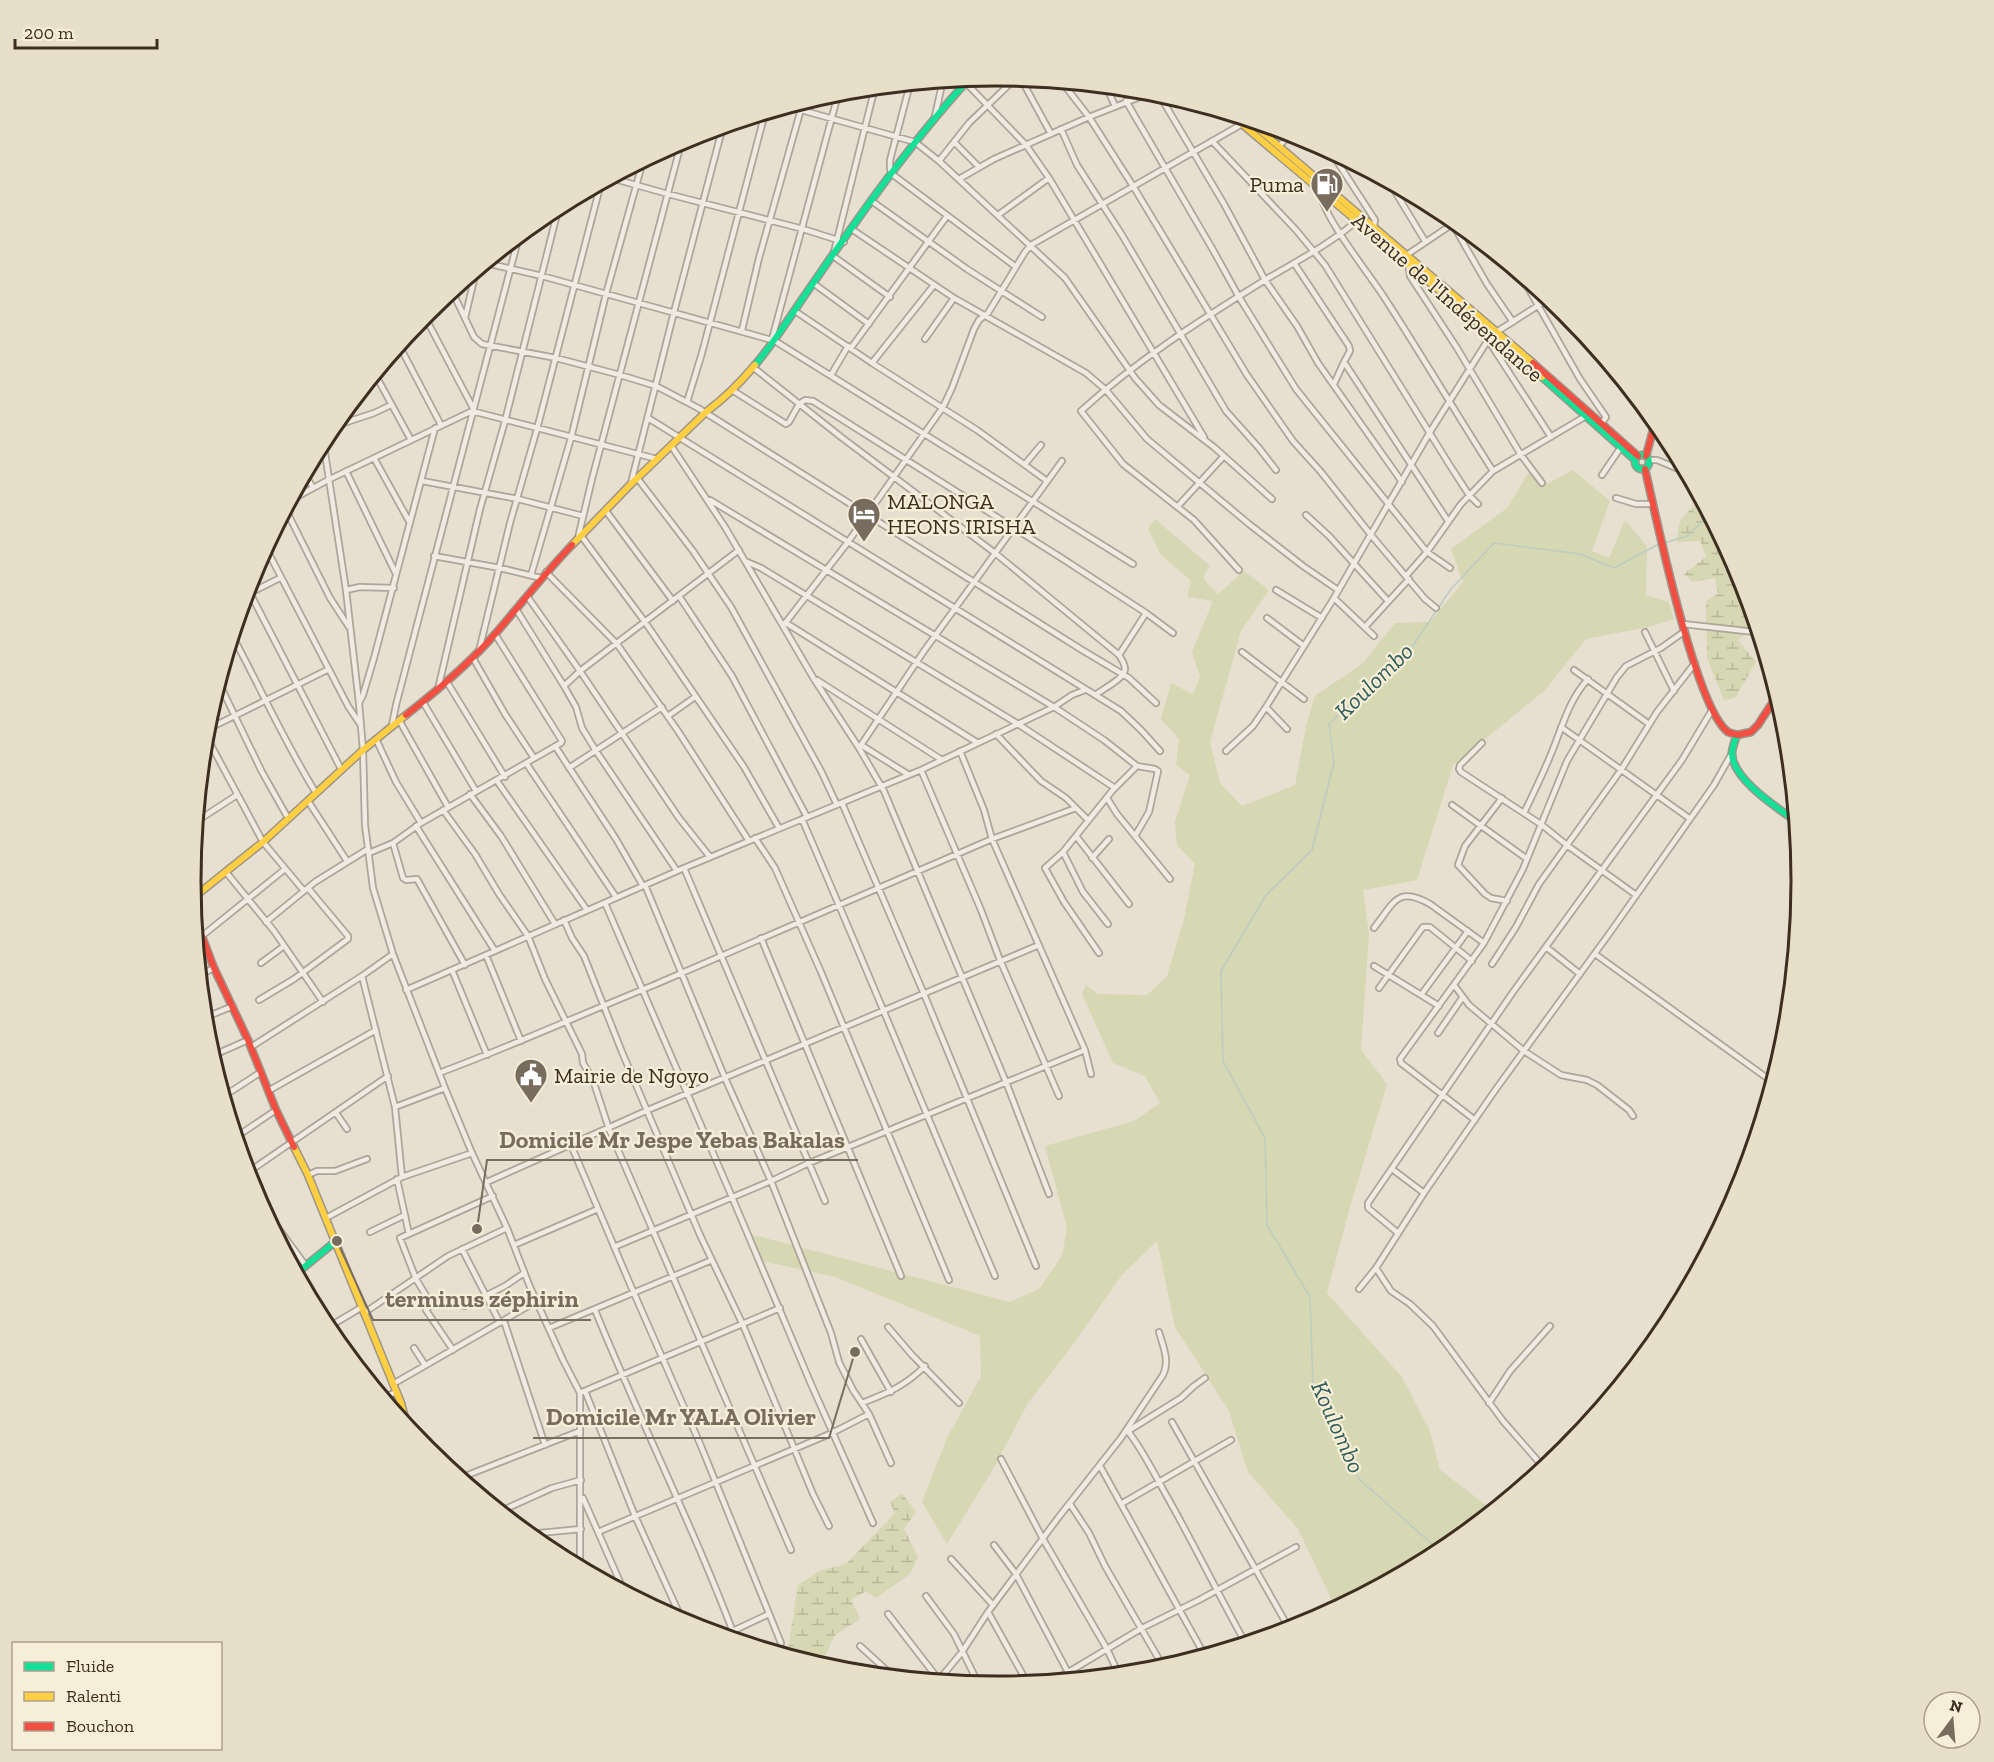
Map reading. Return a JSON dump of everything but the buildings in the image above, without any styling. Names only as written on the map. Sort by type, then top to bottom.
[{"type":"street","points":[[973,86],[987,105],[1026,145],[1049,178],[1205,440]]},
{"type":"street","points":[[939,161],[987,105],[1008,86]]},
{"type":"street","points":[[934,116],[941,87]]},
{"type":"street","points":[[201,891],[263,842],[341,769],[438,690],[473,658],[546,572],[630,485],[754,368],[934,116],[962,87]]},
{"type":"street","points":[[1024,87],[1051,134]]},
{"type":"street","points":[[1067,89],[1089,117],[1247,375],[1293,441],[1371,535],[1436,608]]},
{"type":"street","points":[[908,91],[890,160],[892,174],[1016,267]]},
{"type":"street","points":[[1109,93],[1115,106]]},
{"type":"street","points":[[833,256],[873,96]]},
{"type":"street","points":[[959,179],[1026,145],[1135,98]]},
{"type":"street","points":[[1126,101],[1239,297],[1296,389],[1427,552],[1450,568]]},
{"type":"street","points":[[774,340],[836,102]]},
{"type":"street","points":[[1164,104],[1224,204],[1265,280],[1297,326],[1318,363],[1402,482]]},
{"type":"street","points":[[802,110],[915,142],[939,161],[1031,245],[1073,288],[1130,371],[1159,405],[1205,440],[1272,499]]},
{"type":"street","points":[[742,330],[801,111]]},
{"type":"street","points":[[687,402],[763,121]]},
{"type":"street","points":[[784,624],[868,515],[943,407],[974,329],[979,320],[985,316],[1031,245],[1193,153],[1239,124]]},
{"type":"street","name":"Avenue de l'Indépendance","points":[[1251,128],[1636,458]]},
{"type":"street","points":[[1061,129],[1077,165],[1103,204],[1226,411],[1276,470]]},
{"type":"street","name":"Avenue de l'Indépendance","points":[[1255,129],[1280,146],[1407,254],[1493,335],[1602,423],[1636,458]]},
{"type":"street","points":[[630,485],[720,136]]},
{"type":"street","points":[[1280,146],[1285,140]]},
{"type":"street","points":[[1212,141],[1261,192],[1331,273],[1355,316],[1469,495],[1478,504]]},
{"type":"street","points":[[954,142],[979,167]]},
{"type":"street","points":[[679,152],[583,516],[580,539],[645,622],[744,767],[779,828]]},
{"type":"street","points":[[1337,162],[1375,220],[1374,226]]},
{"type":"street","points":[[531,575],[570,438],[606,294],[641,170]]},
{"type":"street","points":[[998,215],[1049,178]]},
{"type":"street","points":[[620,181],[844,242]]},
{"type":"street","points":[[1319,187],[1323,203],[1493,471]]},
{"type":"street","points":[[478,652],[599,192]]},
{"type":"street","points":[[1395,192],[1425,241]]},
{"type":"street","points":[[873,202],[1001,292],[1042,317]]},
{"type":"street","points":[[831,375],[849,347],[890,297],[947,216]]},
{"type":"street","points":[[438,690],[467,563],[556,220]]},
{"type":"street","points":[[1239,570],[1205,531],[1178,506],[1123,464],[1082,411],[1130,371],[1181,334],[1342,234],[1358,220]]},
{"type":"street","points":[[1407,254],[1448,226]]},
{"type":"street","points":[[853,230],[954,298],[1086,373],[1106,390],[1147,439],[1294,559],[1338,590]]},
{"type":"street","points":[[1461,236],[1487,284],[1513,322]]},
{"type":"street","points":[[392,726],[488,347],[516,248]]},
{"type":"street","points":[[833,256],[890,297]]},
{"type":"street","points":[[1294,263],[1349,346],[1350,351],[1334,385]]},
{"type":"street","points":[[1408,263],[1410,276],[1521,454],[1542,483]]},
{"type":"street","points":[[495,265],[774,340],[1132,564]]},
{"type":"street","points":[[465,319],[474,282]]},
{"type":"street","points":[[813,283],[869,324]]},
{"type":"street","points":[[872,363],[934,285]]},
{"type":"street","points":[[1531,291],[1580,379],[1606,417],[1602,423]]},
{"type":"street","points":[[455,298],[478,342],[488,347],[523,351],[620,375],[656,387],[706,412],[1136,683],[1156,703]]},
{"type":"street","points":[[925,339],[954,298]]},
{"type":"street","points":[[1226,751],[1253,726],[1266,707],[1335,598],[1430,432],[1469,369],[1493,335],[1543,302]]},
{"type":"street","points":[[795,311],[943,407],[1047,481]]},
{"type":"street","points":[[428,324],[473,410],[505,421],[659,460]]},
{"type":"street","points":[[1493,335],[1551,437]]},
{"type":"street","points":[[359,703],[438,427],[402,352]]},
{"type":"street","points":[[1344,362],[1448,521]]},
{"type":"street","points":[[754,368],[994,553],[1119,655],[1125,667],[1122,674],[1115,682],[1095,695]]},
{"type":"street","points":[[379,381],[411,440]]},
{"type":"street","points":[[732,390],[783,423],[789,422],[799,404],[805,400],[813,401],[1014,527],[1173,633]]},
{"type":"street","points":[[348,422],[391,405]]},
{"type":"street","points":[[302,494],[473,410]]},
{"type":"street","points":[[1365,627],[1408,578],[1469,495],[1493,471],[1586,416]]},
{"type":"street","points":[[648,418],[1121,711],[1160,751]]},
{"type":"street","points":[[1652,431],[1647,458],[1648,465],[1645,469],[1660,538],[1685,632],[1712,710],[1729,734],[1737,735],[1751,732],[1772,704]]},
{"type":"street","points":[[1025,464],[1041,445]]},
{"type":"street","points":[[672,447],[708,498],[784,624],[814,679],[860,747],[881,787],[1006,1082],[1049,1194]]},
{"type":"street","points":[[1602,475],[1621,447]]},
{"type":"street","points":[[325,456],[346,590],[359,703],[365,825],[373,888],[393,954],[472,1153],[487,1182],[563,1360],[583,1392],[676,1608]]},
{"type":"street","points":[[1178,506],[1224,456]]},
{"type":"street","points":[[374,458],[410,523]]},
{"type":"street","points":[[1645,469],[1637,468],[1636,458],[1657,460],[1676,468]]},
{"type":"street","points":[[860,747],[934,636],[1062,461]]},
{"type":"street","points":[[346,471],[397,575]]},
{"type":"street","points":[[638,479],[709,574],[742,626],[839,804],[924,994],[1036,1266]]},
{"type":"street","points":[[309,481],[313,488]]},
{"type":"street","points":[[422,482],[518,499],[583,516]]},
{"type":"street","points":[[708,498],[1054,707],[1104,740],[1137,766],[1158,771],[1149,812],[1135,836]]},
{"type":"street","points":[[1616,498],[1636,504],[1653,504]]},
{"type":"street","points":[[606,511],[673,601]]},
{"type":"street","points":[[1306,515],[1329,536],[1388,601]]},
{"type":"street","points":[[290,518],[330,598],[350,630]]},
{"type":"street","points":[[564,686],[580,671],[739,550]]},
{"type":"street","points":[[434,556],[541,578]]},
{"type":"street","points":[[271,558],[361,727]]},
{"type":"street","points":[[745,561],[761,568],[1018,724],[1115,788]]},
{"type":"street","points":[[546,572],[617,644],[662,707],[749,841]]},
{"type":"street","points":[[257,589],[280,578]]},
{"type":"street","points":[[346,590],[359,587],[393,588]]},
{"type":"street","points":[[1276,590],[1322,618]]},
{"type":"street","points":[[526,596],[580,671],[679,818],[710,857]]},
{"type":"street","points":[[679,596],[732,676],[804,818],[882,1011],[995,1276]]},
{"type":"street","points":[[1335,598],[1374,636]]},
{"type":"street","points":[[253,602],[341,769]]},
{"type":"street","points":[[516,609],[576,707],[582,728],[596,751],[677,871]]},
{"type":"street","points":[[1119,655],[1146,613]]},
{"type":"street","points":[[1267,618],[1304,646]]},
{"type":"street","points":[[784,624],[978,743]]},
{"type":"street","points":[[1683,624],[1752,632]]},
{"type":"street","points":[[1645,632],[1674,691]]},
{"type":"street","points":[[1475,1120],[1400,1061],[1484,943],[1527,859],[1567,761],[1607,693],[1626,666],[1685,632]]},
{"type":"street","points":[[266,922],[347,861],[369,850],[393,843],[418,824],[505,777],[561,741],[495,634]]},
{"type":"street","points":[[238,646],[287,744],[316,793]]},
{"type":"street","points":[[1242,652],[1304,699]]},
{"type":"street","points":[[473,658],[505,714],[534,758]]},
{"type":"street","points":[[1492,964],[1516,927],[1539,884],[1621,770],[1648,724],[1695,663]]},
{"type":"street","points":[[217,726],[329,669]]},
{"type":"street","points":[[1574,670],[1648,724]]},
{"type":"street","points":[[814,679],[942,760]]},
{"type":"street","points":[[1524,813],[1577,691],[1588,679]]},
{"type":"street","points":[[447,682],[470,716],[505,777]]},
{"type":"street","points":[[406,990],[644,885],[921,770],[1086,690]]},
{"type":"street","points":[[224,694],[262,772],[288,818]]},
{"type":"street","points":[[668,716],[695,697]]},
{"type":"street","points":[[423,702],[476,791]]},
{"type":"street","points":[[569,768],[662,707]]},
{"type":"street","points":[[1266,707],[1287,729]]},
{"type":"street","points":[[1398,1233],[1367,1207],[1441,1095],[1546,946],[1682,760],[1712,710]]},
{"type":"street","points":[[399,720],[446,808],[528,936],[545,979],[582,1054],[583,1063],[593,1080],[596,1095],[609,1128],[791,1550]]},
{"type":"street","points":[[1561,727],[1689,818]]},
{"type":"street","points":[[996,734],[1041,781],[1066,798],[1088,820]]},
{"type":"street","points":[[1359,1289],[1376,1268],[1475,1120],[1714,785],[1732,753],[1737,735]]},
{"type":"street","points":[[376,739],[418,824],[495,951]]},
{"type":"street","points":[[1482,743],[1459,769],[1542,825],[1636,895]]},
{"type":"street","points":[[555,746],[644,885],[771,1181],[823,1312],[839,1362],[849,1383],[869,1414],[891,1463]]},
{"type":"street","points":[[213,747],[263,842],[285,869],[349,937],[303,973],[259,1000]]},
{"type":"street","points":[[860,747],[909,775]]},
{"type":"street","points":[[960,752],[984,810],[992,839],[1085,1050],[1092,1074]]},
{"type":"street","points":[[1732,753],[1737,769],[1758,791],[1790,816]]},
{"type":"street","points":[[526,763],[616,897]]},
{"type":"street","points":[[1099,953],[1045,871],[1046,867],[1064,852],[1115,788],[1137,766]]},
{"type":"street","points":[[921,770],[1059,1096]]},
{"type":"street","points":[[497,781],[587,910]]},
{"type":"street","points":[[204,816],[237,795]]},
{"type":"street","points":[[470,795],[501,836],[555,924]]},
{"type":"street","points":[[1107,798],[1117,814],[1170,879]]},
{"type":"street","points":[[1502,798],[1465,846],[1458,865],[1485,894],[1491,898],[1507,901]]},
{"type":"street","points":[[308,801],[347,861]]},
{"type":"street","points":[[1452,805],[1527,859]]},
{"type":"street","points":[[439,1073],[720,957],[992,839],[1076,808]]},
{"type":"street","points":[[1076,836],[1129,904]]},
{"type":"street","points":[[755,838],[774,868],[845,1027],[949,1280]]},
{"type":"street","points":[[1092,858],[1109,838]]},
{"type":"street","points":[[393,843],[403,878],[417,879],[465,965]]},
{"type":"street","points":[[1064,852],[1083,892],[1108,924]]},
{"type":"street","points":[[684,868],[825,1201]]},
{"type":"street","points":[[203,935],[285,869]]},
{"type":"street","points":[[226,872],[284,946],[322,1002]]},
{"type":"street","points":[[1374,928],[1398,899],[1407,895],[1430,904],[1484,943]]},
{"type":"street","points":[[604,903],[873,1523]]},
{"type":"street","points":[[564,920],[584,957],[602,1005],[813,1494],[830,1526]]},
{"type":"street","points":[[1379,988],[1423,927],[1430,927],[1472,960]]},
{"type":"street","points":[[1421,995],[1468,931]]},
{"type":"street","points":[[761,938],[901,1276]]},
{"type":"street","points":[[204,941],[214,968],[250,1043],[276,1110],[308,1175],[336,1241],[402,1409]]},
{"type":"street","points":[[487,1182],[648,1110],[1039,945]]},
{"type":"street","points":[[261,963],[284,946]]},
{"type":"street","points":[[1546,946],[1580,974]]},
{"type":"street","points":[[221,1053],[250,1043],[322,1002],[393,954]]},
{"type":"street","points":[[1595,954],[1767,1078]]},
{"type":"street","points":[[486,955],[521,1041]]},
{"type":"street","points":[[1374,966],[1439,1006]]},
{"type":"street","points":[[207,972],[214,968]]},
{"type":"street","points":[[452,970],[487,1055]]},
{"type":"street","points":[[362,976],[395,1107],[399,1178],[409,1234]]},
{"type":"street","points":[[1454,985],[1462,998],[1524,1051],[1561,1075],[1587,1080],[1596,1085],[1629,1110],[1633,1116]]},
{"type":"street","points":[[1438,1033],[1462,998]]},
{"type":"street","points":[[213,1014],[232,1006]]},
{"type":"street","points":[[268,1091],[376,1030]]},
{"type":"street","points":[[614,1247],[809,1163],[1085,1050]]},
{"type":"street","points":[[230,1092],[261,1072]]},
{"type":"street","points":[[255,1167],[388,1076]]},
{"type":"street","points":[[395,1107],[445,1088]]},
{"type":"street","points":[[243,1133],[276,1110]]},
{"type":"street","points":[[336,1113],[347,1130]]},
{"type":"street","points":[[571,1145],[781,1643]]},
{"type":"street","points":[[326,1218],[399,1178],[472,1153]]},
{"type":"street","points":[[308,1175],[317,1171],[335,1171],[367,1158]]},
{"type":"street","points":[[1392,1169],[1424,1194]]},
{"type":"street","points":[[453,1350],[426,1310],[431,1304],[416,1279],[400,1239],[493,1196]]},
{"type":"street","points":[[514,1245],[598,1209]]},
{"type":"street","points":[[370,1232],[405,1215]]},
{"type":"street","points":[[336,1323],[416,1279],[462,1249],[507,1228]]},
{"type":"street","points":[[303,1269],[336,1241]]},
{"type":"street","points":[[462,1249],[485,1296],[502,1322],[545,1445]]},
{"type":"street","points":[[294,1251],[306,1266]]},
{"type":"street","points":[[549,1328],[712,1260]]},
{"type":"street","points":[[1376,1268],[1391,1291],[1420,1313],[1438,1333],[1489,1403],[1539,1463]]},
{"type":"street","points":[[465,1306],[524,1273]]},
{"type":"street","points":[[393,1384],[537,1301]]},
{"type":"street","points":[[583,1392],[780,1308]]},
{"type":"street","points":[[595,1310],[732,1631]]},
{"type":"street","points":[[1489,1403],[1509,1371],[1550,1326]]},
{"type":"street","points":[[888,1327],[959,1403]]},
{"type":"street","points":[[942,1675],[962,1652],[1016,1574],[1127,1430],[1165,1372],[1166,1357],[1159,1332]]},
{"type":"street","points":[[861,1339],[891,1392]]},
{"type":"street","points":[[414,1348],[425,1365]]},
{"type":"street","points":[[862,1403],[891,1392],[914,1377],[925,1366]]},
{"type":"street","points":[[1127,1430],[1181,1398],[1205,1378]]},
{"type":"street","points":[[390,1395],[397,1392]]},
{"type":"street","points":[[580,1558],[580,1431],[583,1392]]},
{"type":"street","points":[[598,1532],[755,1466],[869,1414]]},
{"type":"street","points":[[1172,1422],[1285,1622]]},
{"type":"street","points":[[1127,1430],[1143,1452],[1197,1548],[1216,1590],[1242,1637]]},
{"type":"street","points":[[468,1475],[580,1431]]},
{"type":"street","points":[[1121,1504],[1231,1440]]},
{"type":"street","points":[[1001,1459],[1116,1667]]},
{"type":"street","points":[[1100,1466],[1201,1649]]},
{"type":"street","points":[[508,1508],[552,1488],[580,1480]]},
{"type":"street","points":[[581,1495],[619,1581]]},
{"type":"street","points":[[1070,1504],[1089,1533],[1159,1659]]},
{"type":"street","points":[[542,1533],[581,1529]]},
{"type":"street","points":[[994,1545],[1016,1574],[1068,1672],[1142,1628],[1296,1547]]},
{"type":"street","points":[[951,1559],[993,1605]]},
{"type":"street","points":[[926,1596],[950,1627],[974,1676]]},
{"type":"street","points":[[988,1612],[1023,1675]]},
{"type":"street","points":[[734,1631],[769,1614]]},
{"type":"street","points":[[888,1614],[933,1674]]},
{"type":"street","points":[[860,1646],[885,1669]]},
{"type":"green space","points":[[1532,467],[1547,484],[1573,470],[1610,501],[1592,551],[1609,558],[1625,520],[1647,546],[1646,595],[1669,602],[1674,619],[1648,627],[1586,639],[1544,691],[1453,765],[1417,880],[1363,890],[1369,934],[1361,1050],[1387,1084],[1327,1293],[1402,1377],[1430,1431],[1440,1470],[1488,1506],[1395,1570],[1332,1602],[1298,1529],[1248,1472],[1229,1411],[1175,1327],[1157,1241],[1121,1276],[1075,1342],[1028,1403],[995,1466],[947,1544],[922,1502],[947,1438],[981,1376],[980,1336],[835,1277],[758,1260],[750,1234],[1010,1302],[1039,1289],[1062,1256],[1067,1228],[1045,1146],[1134,1121],[1160,1103],[1145,1076],[1113,1063],[1082,994],[1086,985],[1098,994],[1147,995],[1167,976],[1184,919],[1195,864],[1177,845],[1175,822],[1190,775],[1176,765],[1179,739],[1161,719],[1171,683],[1193,694],[1200,677],[1192,652],[1213,601],[1187,597],[1191,581],[1161,555],[1148,529],[1155,519],[1210,566],[1203,578],[1218,594],[1244,571],[1269,590],[1241,631],[1210,742],[1220,783],[1242,806],[1295,785],[1306,726],[1315,696],[1362,664],[1395,623],[1430,622],[1463,582],[1451,549],[1507,508]]},
{"type":"green space","points":[[1696,503],[1732,577],[1750,625],[1751,630],[1738,640],[1756,662],[1735,698],[1724,700],[1707,658],[1706,601],[1718,594],[1715,578],[1693,582],[1684,574],[1706,557],[1700,541],[1676,542],[1680,521]]},
{"type":"green space","points":[[902,1493],[916,1512],[904,1529],[918,1557],[910,1574],[876,1598],[866,1591],[851,1600],[860,1619],[834,1636],[825,1657],[788,1648],[798,1585],[819,1571],[846,1564],[895,1513],[890,1502]]},
{"type":"waterway","name":"Koulombo","points":[[1664,543],[1687,536],[1705,519]]},
{"type":"waterway","name":"Koulombo","points":[[1434,1545],[1359,1479],[1313,1386],[1310,1297],[1267,1225],[1265,1138],[1223,1061],[1221,971],[1266,895],[1312,850],[1334,762],[1329,724],[1414,644],[1451,589],[1494,543],[1580,554],[1614,568],[1659,544]]},
{"type":"traffic: fast","points":[[755,365],[888,177],[962,87]]},
{"type":"traffic: fast","points":[[1542,377],[1635,460]]},
{"type":"traffic: fast","points":[[1639,455],[1645,455],[1649,462],[1645,469],[1639,469],[1635,465],[1635,459],[1639,455]]},
{"type":"traffic: fast","points":[[1737,735],[1732,754],[1734,764],[1740,774],[1768,801],[1790,817]]},
{"type":"traffic: fast","points":[[303,1268],[336,1241]]},
{"type":"traffic: slow","points":[[1243,125],[1542,377]]},
{"type":"traffic: slow","points":[[1261,131],[1533,363]]},
{"type":"traffic: slow","points":[[572,545],[630,485],[732,390],[755,365]]},
{"type":"traffic: slow","points":[[201,891],[263,842],[363,750],[406,715]]},
{"type":"traffic: slow","points":[[294,1147],[308,1175],[403,1410]]},
{"type":"traffic: jam","points":[[1533,363],[1638,456]]},
{"type":"traffic: jam","points":[[1646,456],[1653,431]]},
{"type":"traffic: jam","points":[[1645,469],[1667,567],[1690,651],[1715,716],[1728,732],[1737,735]]},
{"type":"traffic: jam","points":[[406,715],[475,655],[572,545]]},
{"type":"traffic: jam","points":[[1737,735],[1751,732],[1772,704]]},
{"type":"traffic: jam","points":[[204,941],[294,1147]]},
{"type":"place","name":"Puma","points":[[1327,213]]},
{"type":"place","name":"MALONGA HEONS IRISHA","points":[[864,543]]},
{"type":"place","name":"Mairie de Ngoyo","points":[[531,1104]]},
{"type":"place","name":"Domicile Mr Jespe Yebas Bakalas","points":[[477,1229]]},
{"type":"place","name":"terminus zéphirin","points":[[337,1241]]},
{"type":"place","name":"Domicile Mr YALA Olivier","points":[[855,1352]]}]
